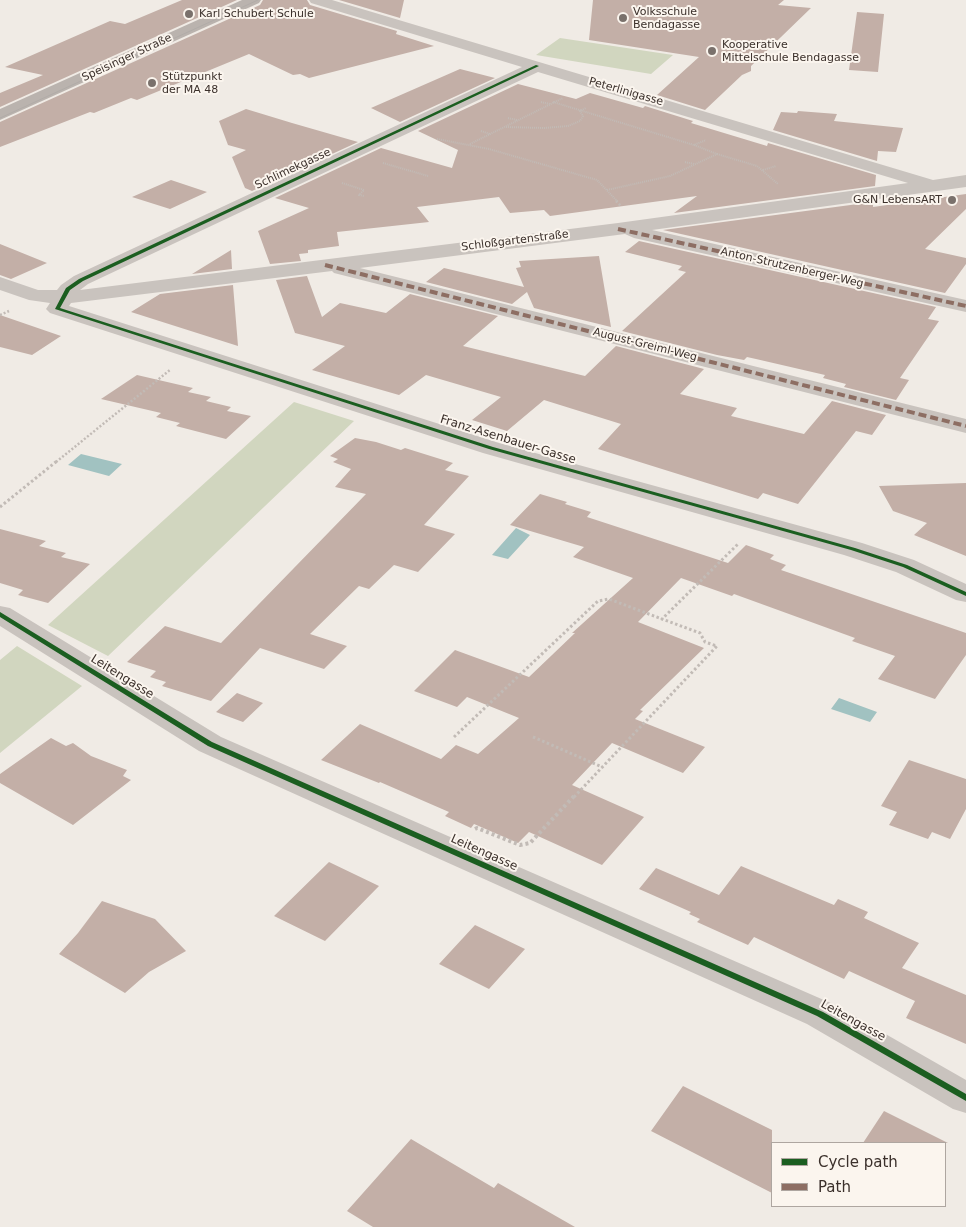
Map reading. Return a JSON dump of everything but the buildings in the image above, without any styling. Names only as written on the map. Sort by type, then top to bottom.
[{"type":"main road","name":"Speisinger Straße","points":[[0,115],[254,0]]},
{"type":"street","name":"Peterlinigasse","points":[[316,0],[935,185]]},
{"type":"street","name":"Schlimekgasse","points":[[64,297],[68,289],[81,280],[537,66]]},
{"type":"street","name":"Schloßgartenstraße","points":[[64,297],[618,229],[966,181]]},
{"type":"street","name":"Anton-Strutzenberger-Weg","points":[[618,229],[966,306]]},
{"type":"street","name":"August-Greiml-Weg","points":[[325,265],[966,426]]},
{"type":"street","points":[[0,283],[36,296],[64,297]]},
{"type":"street","name":"Franz-Asenbauer-Gasse","points":[[64,297],[57,309],[76,316],[491,448],[853,549],[905,566],[966,594]]},
{"type":"street","name":"Leitengasse","points":[[0,614],[210,744],[820,1014],[966,1098]]},
{"type":"path","points":[[469,144],[596,83]]},
{"type":"path","points":[[542,102],[550,104]]},
{"type":"path","points":[[554,102],[757,166],[785,189]]},
{"type":"path","points":[[580,111],[586,108]]},
{"type":"path","points":[[504,127],[544,128],[568,126],[582,119],[580,111]]},
{"type":"path","points":[[508,118],[517,120]]},
{"type":"path","points":[[624,124],[630,121]]},
{"type":"path","points":[[481,131],[490,134]]},
{"type":"path","points":[[661,135],[667,133]]},
{"type":"path","points":[[430,137],[507,153],[591,177],[597,180],[624,210]]},
{"type":"path","points":[[694,146],[711,137]]},
{"type":"path","points":[[726,156],[733,153]]},
{"type":"path","points":[[607,190],[670,176],[717,154]]},
{"type":"path","points":[[685,162],[694,164]]},
{"type":"path","points":[[380,163],[428,176]]},
{"type":"path","points":[[762,170],[776,166]]},
{"type":"path","points":[[340,183],[364,190],[358,195],[364,196]]},
{"type":"path","points":[[0,507],[171,368]]},
{"type":"path","points":[[662,619],[742,541]]},
{"type":"path","points":[[454,737],[598,601],[609,599],[700,633],[705,642],[717,646],[530,843],[520,846],[477,828],[472,830]]},
{"type":"path","points":[[533,737],[602,767]]},
{"type":"green space","points":[[560,38],[673,55],[651,74],[536,55]]},
{"type":"green space","points":[[294,402],[354,421],[108,656],[48,625]]},
{"type":"green space","points":[[17,646],[82,686],[0,753],[0,660]]},
{"type":"water","points":[[81,454],[122,464],[109,476],[68,465]]},
{"type":"water","points":[[516,528],[530,535],[508,559],[492,555]]},
{"type":"water","points":[[839,698],[877,712],[870,722],[831,709]]},
{"type":"tram line","points":[[0,118],[258,0]]},
{"type":"marked path","points":[[618,229],[966,306]]},
{"type":"marked path","points":[[325,265],[966,426]]},
{"type":"cycle path","points":[[537,66],[81,280],[68,289],[57,309],[491,448],[853,549],[905,566],[966,594]]},
{"type":"cycle path","points":[[0,614],[210,744],[820,1014],[966,1098]]},
{"type":"place","name":"Karl Schubert Schule","points":[[189,14]]},
{"type":"place","name":"Volksschule Bendagasse","points":[[623,18]]},
{"type":"place","name":"Kooperative Mittelschule Bendagasse","points":[[712,51]]},
{"type":"place","name":"Stützpunkt der MA 48","points":[[152,83]]},
{"type":"place","name":"G&N LebensART","points":[[952,200]]}]
